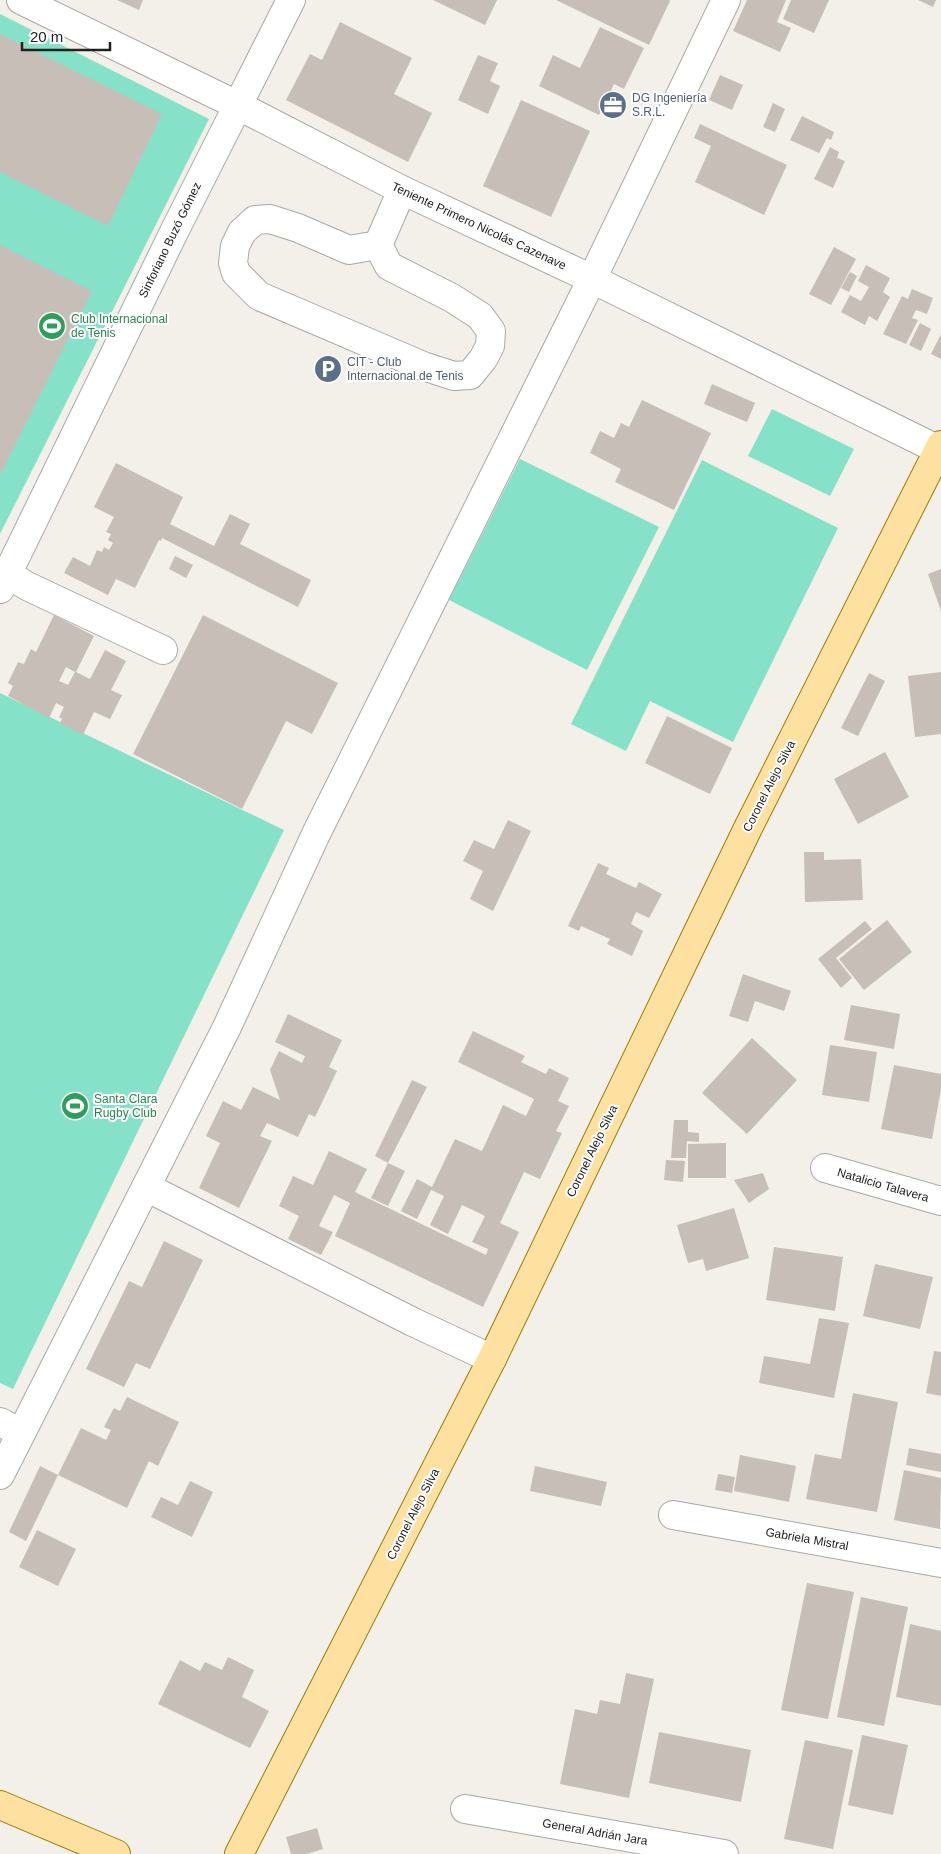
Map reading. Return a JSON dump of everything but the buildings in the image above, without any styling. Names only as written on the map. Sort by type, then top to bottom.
[{"type":"main road","name":"Coronel Alejo Silva","points":[[239,1854],[492,1359],[747,830],[940,448]]},
{"type":"main road","points":[[0,1805],[116,1854]]},
{"type":"street","name":"Teniente Primero Nicolás Cazenave","points":[[21,0],[239,106],[402,190],[592,279],[940,448]]},
{"type":"street","name":"Sinforiano Buzó Gómez","points":[[4,582],[175,230],[291,0]]},
{"type":"street","points":[[0,1475],[11,1428],[146,1187],[227,1027],[316,834],[592,279],[726,0]]},
{"type":"street","points":[[378,245],[402,190]]},
{"type":"street","points":[[270,219],[298,228],[349,250],[378,245],[389,266],[452,298],[480,316],[491,331],[490,346],[483,359],[470,374],[454,376],[423,366],[259,296],[236,273],[233,263],[235,246],[242,232],[255,220],[270,219]]},
{"type":"street","points":[[4,582],[27,586],[163,650]]},
{"type":"street","name":"Natalicio Talavera","points":[[825,1168],[941,1201]]},
{"type":"street","points":[[146,1187],[413,1322],[492,1359]]},
{"type":"street","name":"Gabriela Mistral","points":[[674,1514],[941,1563]]},
{"type":"street","name":"General Adrián Jara","points":[[465,1809],[724,1854]]},
{"type":"green space","name":"Club Internacional de Tenis","points":[[0,14],[209,119],[0,534]]},
{"type":"green space","points":[[772,409],[854,449],[830,496],[748,456]]},
{"type":"green space","points":[[520,459],[659,527],[587,670],[449,600]]},
{"type":"green space","points":[[702,460],[838,528],[733,742],[650,701],[626,751],[571,724]]},
{"type":"green space","name":"Santa Clara Rugby Club","points":[[0,693],[284,830],[13,1389],[0,1383]]},
{"type":"place","name":"DG Ingeniería S.R.L.","points":[[613,105]]},
{"type":"place","name":"Club Internacional de Tenis","points":[[52,326]]},
{"type":"place","name":"CIT - Club Internacional de Tenis","points":[[328,369]]},
{"type":"place","name":"Santa Clara Rugby Club","points":[[75,1106]]}]
